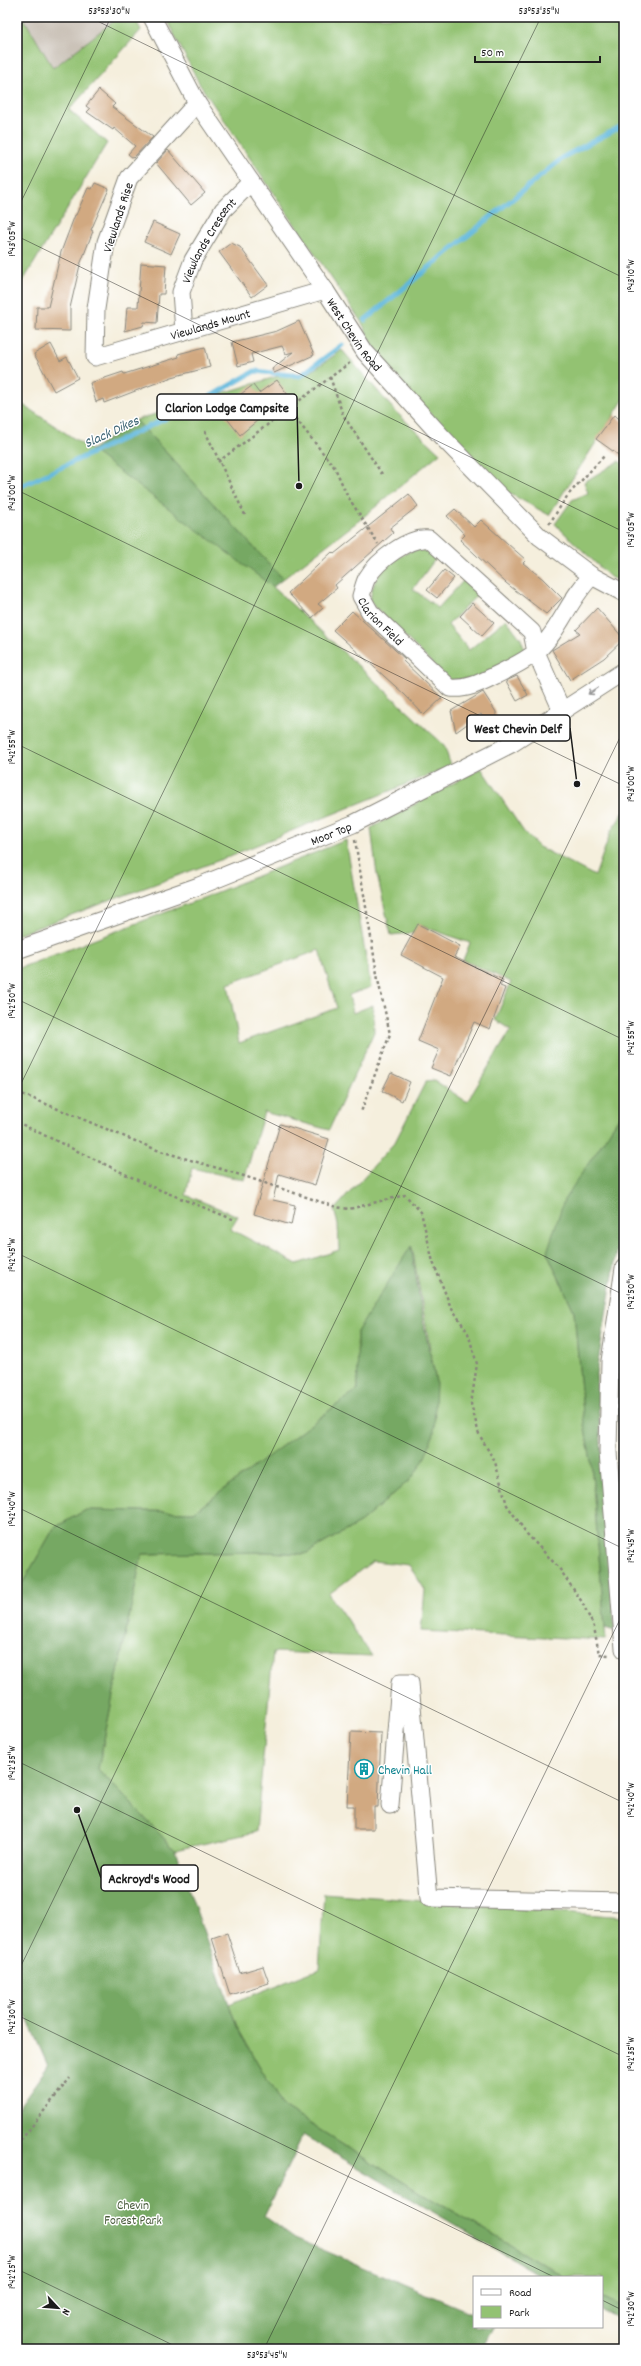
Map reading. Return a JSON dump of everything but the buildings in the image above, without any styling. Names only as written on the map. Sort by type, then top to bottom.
[{"type":"street","name":"West Chevin Road","points":[[152,17],[197,103],[325,290],[365,352],[442,437],[540,537],[592,576],[624,593]]},
{"type":"street","name":"Viewlands Rise","points":[[95,357],[96,309],[106,242],[129,178],[197,103]]},
{"type":"street","name":"Viewlands Crescent","points":[[184,331],[181,292],[193,260],[223,210],[251,182]]},
{"type":"street","name":"Viewlands Mount","points":[[95,357],[325,290]]},
{"type":"street","name":"Clarion Field","points":[[536,652],[532,632],[429,539],[415,540],[396,548],[367,577],[361,596],[370,612],[450,688],[458,689],[475,685],[536,652],[557,627],[569,604],[592,576]]},
{"type":"street","points":[[536,652],[562,711]]},
{"type":"street","name":"Moor Top","points":[[17,950],[199,886],[353,824],[511,744],[624,671]]},
{"type":"street","points":[[617,1652],[608,1452],[610,1361],[624,1268]]},
{"type":"street","points":[[390,1805],[400,1683],[410,1683],[429,1898],[624,1902]]},
{"type":"path","points":[[218,462],[365,352]]},
{"type":"path","points":[[330,377],[343,416],[382,474]]},
{"type":"path","points":[[288,409],[335,468],[347,495],[361,519],[387,557]]},
{"type":"path","points":[[205,431],[218,462],[245,515]]},
{"type":"path","points":[[540,537],[568,495],[605,455]]},
{"type":"path","points":[[353,824],[378,980],[390,1034],[384,1055],[361,1112]]},
{"type":"path","points":[[17,1092],[157,1150],[244,1176],[336,1207],[349,1209],[405,1195],[421,1212],[433,1262],[450,1305],[468,1332],[477,1364],[471,1404],[479,1434],[495,1462],[507,1505],[527,1534],[559,1568],[582,1602],[594,1627],[599,1654],[617,1652]]},
{"type":"path","points":[[17,1122],[150,1186],[235,1220]]},
{"type":"path","points":[[17,2145],[70,2078]]},
{"type":"shaded area","points":[[23,17],[119,17],[53,68]]},
{"type":"green space","points":[[17,17],[23,17],[53,68],[119,17],[134,17],[141,30],[69,110],[107,143],[17,291]]},
{"type":"green space","points":[[165,17],[624,17],[624,399],[549,515],[505,491],[416,399],[377,353],[362,323],[200,85]]},
{"type":"green space","points":[[342,350],[396,412],[440,453],[361,519],[283,579],[136,420],[285,374],[309,373]]},
{"type":"green space","points":[[17,401],[149,488],[273,587],[444,745],[451,766],[220,860],[17,935]]},
{"type":"green space","points":[[136,420],[283,579],[273,587],[91,450]]},
{"type":"green space","points":[[619,461],[624,465],[624,582],[610,577],[555,524],[572,500],[588,493],[584,482]]},
{"type":"green space","points":[[416,549],[439,554],[413,589],[438,608],[465,579],[480,592],[448,625],[469,650],[506,619],[521,639],[526,654],[473,679],[449,680],[370,602],[378,575],[384,568],[397,558]]},
{"type":"green space","points":[[481,768],[524,832],[539,847],[595,876],[611,831],[624,812],[624,1110],[610,1131],[547,1252],[574,1311],[584,1424],[591,1461],[606,1640],[421,1631],[425,1590],[409,1565],[373,1561],[329,1594],[372,1656],[273,1652],[256,1832],[175,1850],[98,1769],[142,1554],[267,1552],[305,1554],[361,1522],[412,1478],[436,1382],[412,1247],[357,1332],[358,1389],[194,1512],[86,1510],[54,1528],[17,1593],[17,969],[203,898],[346,840],[371,987],[349,995],[353,1013],[373,1005],[374,1032],[329,1130],[264,1112],[244,1180],[192,1168],[186,1195],[238,1216],[230,1229],[297,1264],[339,1250],[338,1224],[334,1210],[395,1142],[426,1081],[434,1080],[467,1102],[511,1030],[495,1020],[511,982],[463,960],[470,943],[419,925],[413,933],[391,935],[377,875],[371,828]],"holes":[[[319,950],[337,1008],[239,1043],[228,984]]]},
{"type":"green space","points":[[624,1110],[624,1210],[596,1374],[615,1631],[605,1628],[591,1461],[584,1424],[574,1311],[547,1252],[564,1200]]},
{"type":"green space","name":"Chevin Forest Park","points":[[411,1246],[424,1325],[436,1382],[434,1433],[424,1460],[412,1478],[361,1522],[305,1554],[267,1552],[142,1554],[98,1769],[175,1850],[237,2027],[283,2107],[416,2190],[563,2276],[541,2276],[303,2135],[264,2216],[295,2238],[473,2314],[473,2328],[494,2328],[483,2349],[17,2349],[17,2109],[48,2066],[17,1996],[17,1593],[54,1528],[86,1510],[194,1512],[358,1389],[357,1332]]},
{"type":"green space","points":[[324,1893],[624,1917],[624,2125],[620,2208],[624,2215],[624,2308],[603,2298],[603,2276],[563,2276],[416,2190],[283,2107],[237,2027],[229,2004],[319,1969]]},
{"type":"green space","points":[[603,2298],[624,2308],[624,2321],[603,2311]]},
{"type":"waterway","points":[[365,320],[565,156],[624,125]]},
{"type":"waterway","name":"Slack Dikes","points":[[17,488],[199,403],[255,371],[300,376],[342,345]]},
{"type":"place","name":"Clarion Lodge Campsite","points":[[299,486]]},
{"type":"place","name":"West Chevin Delf","points":[[577,784]]},
{"type":"place","name":"Chevin Hall","points":[[364,1769]]},
{"type":"place","name":"Ackroyd's Wood","points":[[77,1810]]}]
